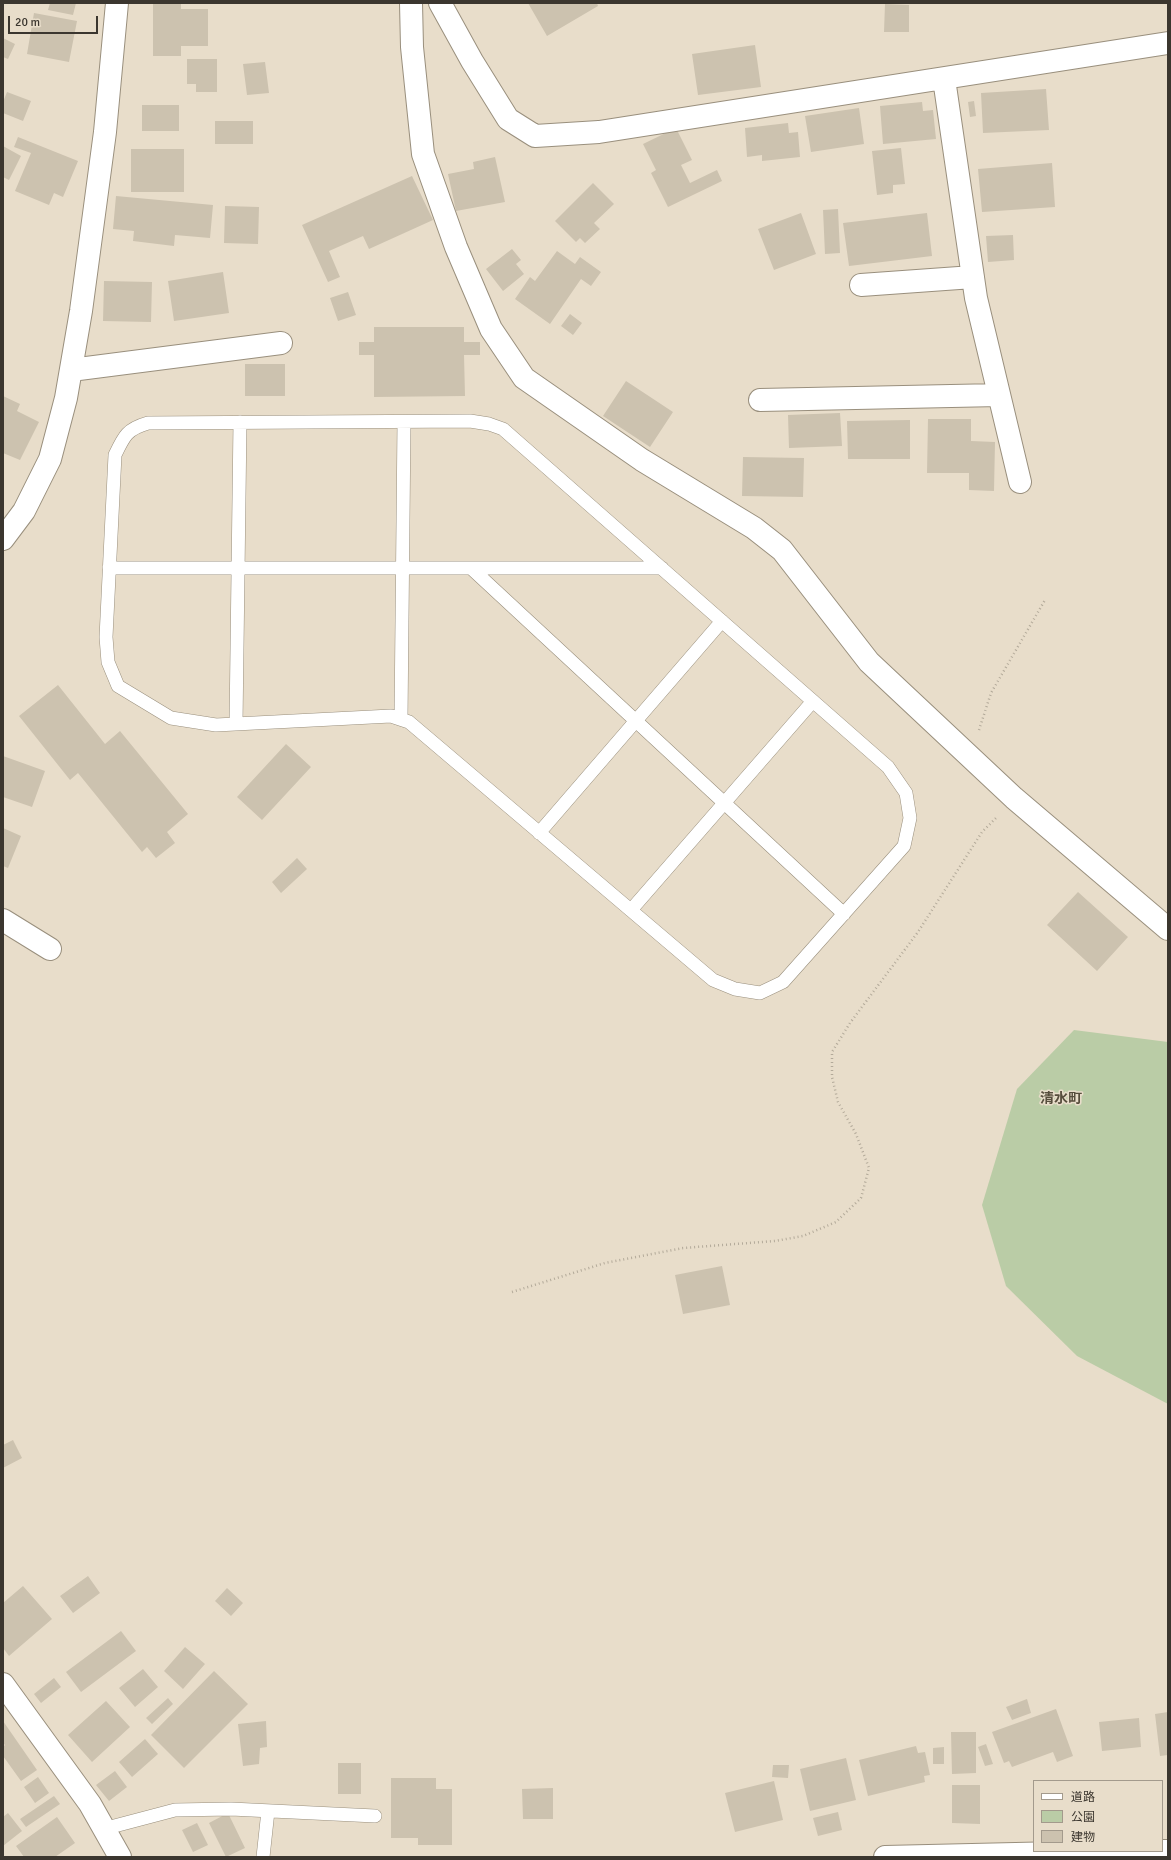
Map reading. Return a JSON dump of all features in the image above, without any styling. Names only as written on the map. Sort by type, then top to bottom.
[{"type":"street","points":[[3,539],[24,511],[50,459],[66,398],[80,311],[105,132],[117,3]]},
{"type":"street","points":[[411,3],[412,47],[423,154],[456,247],[491,330],[524,378],[642,460],[754,528],[782,550],[869,662],[1014,798],[1168,929]]},
{"type":"street","points":[[440,3],[472,61],[508,119],[535,136],[599,132],[1168,43]]},
{"type":"street","points":[[944,79],[976,298],[1020,482]]},
{"type":"street","points":[[861,285],[973,277]]},
{"type":"street","points":[[71,370],[281,343]]},
{"type":"street","points":[[760,400],[999,395]]},
{"type":"street","points":[[3,920],[50,949]]},
{"type":"street","points":[[3,1684],[90,1804],[120,1857]]},
{"type":"street","points":[[885,1857],[1102,1852]]},
{"type":"lane","points":[[470,421],[489,424],[503,429],[888,767],[906,794],[910,818],[904,846],[783,982],[760,993],[735,989],[713,980],[409,722],[391,716],[216,725],[171,718],[118,686],[108,662],[106,637],[115,455],[123,438],[132,429],[148,423],[240,422],[470,421]]},
{"type":"lane","points":[[236,724],[240,422]]},
{"type":"lane","points":[[401,719],[404,422]]},
{"type":"lane","points":[[109,568],[662,568]]},
{"type":"lane","points":[[470,568],[844,914]]},
{"type":"lane","points":[[539,833],[722,621]]},
{"type":"lane","points":[[631,910],[813,701]]},
{"type":"lane","points":[[103,1828],[175,1810],[231,1809],[375,1816]]},
{"type":"lane","points":[[263,1857],[268,1811]]},
{"type":"path","points":[[970,757],[991,693],[1045,600]]},
{"type":"path","points":[[512,1292],[605,1264],[683,1248],[775,1241],[803,1236],[836,1222],[860,1198],[869,1168],[856,1134],[838,1102],[832,1077],[832,1052],[850,1024],[918,932],[982,832],[1014,798]]},
{"type":"green space","points":[[1074,1030],[1168,1042],[1168,1404],[1077,1356],[1006,1286],[982,1205],[1017,1089]]},
{"type":"building","points":[[50,3],[76,3],[73,15],[48,10]]},
{"type":"building","points":[[153,3],[181,3],[181,9],[208,9],[208,46],[181,46],[181,56],[153,56]]},
{"type":"building","points":[[528,3],[597,3],[598,6],[547,36]]},
{"type":"building","points":[[885,4],[909,5],[909,32],[884,32]]},
{"type":"building","points":[[34,13],[77,21],[69,62],[27,54]]},
{"type":"building","points":[[3,38],[15,44],[8,59],[3,57]]},
{"type":"building","points":[[755,45],[761,87],[698,95],[692,54]]},
{"type":"building","points":[[187,59],[217,59],[217,92],[196,92],[196,84],[187,84]]},
{"type":"building","points":[[265,62],[269,93],[247,95],[243,64]]},
{"type":"building","points":[[1046,89],[1049,130],[983,133],[981,93]]},
{"type":"building","points":[[7,92],[31,101],[23,121],[3,113],[3,102]]},
{"type":"building","points":[[974,101],[976,116],[970,117],[968,102]]},
{"type":"building","points":[[922,102],[923,111],[933,110],[936,139],[883,144],[880,106]]},
{"type":"building","points":[[142,105],[179,105],[179,131],[142,131]]},
{"type":"building","points":[[859,108],[864,144],[811,152],[805,116]]},
{"type":"building","points":[[215,121],[253,121],[253,144],[215,144]]},
{"type":"building","points":[[788,123],[789,133],[798,132],[800,157],[762,161],[762,155],[747,157],[745,128]]},
{"type":"building","points":[[676,128],[692,160],[681,165],[690,183],[717,170],[722,181],[668,207],[651,173],[656,170],[643,144]]},
{"type":"building","points":[[18,137],[78,161],[63,197],[54,193],[49,205],[15,191],[31,153],[14,147]]},
{"type":"building","points":[[3,146],[21,156],[9,180],[3,177]]},
{"type":"building","points":[[901,148],[905,184],[893,185],[893,193],[877,195],[872,151]]},
{"type":"building","points":[[131,149],[184,149],[184,192],[131,192]]},
{"type":"building","points":[[495,157],[505,202],[456,211],[448,174],[474,169],[473,162]]},
{"type":"building","points":[[1052,163],[1055,207],[982,212],[978,169]]},
{"type":"building","points":[[412,176],[433,220],[369,249],[363,236],[329,251],[340,277],[328,282],[302,225]]},
{"type":"building","points":[[593,183],[614,204],[594,223],[600,229],[585,243],[580,238],[576,242],[555,221]]},
{"type":"building","points":[[116,196],[213,205],[210,238],[175,235],[174,246],[133,241],[134,231],[113,229]]},
{"type":"building","points":[[225,206],[259,207],[258,244],[224,243]]},
{"type":"building","points":[[838,209],[840,253],[825,254],[823,210]]},
{"type":"building","points":[[801,213],[816,254],[774,270],[758,229]]},
{"type":"building","points":[[927,213],[932,256],[849,266],[843,223]]},
{"type":"building","points":[[1013,235],[1014,260],[988,262],[986,236]]},
{"type":"building","points":[[512,249],[521,260],[516,264],[524,274],[503,291],[486,269]]},
{"type":"building","points":[[557,251],[575,264],[580,257],[601,272],[591,286],[581,279],[550,324],[515,299],[530,277],[535,281]]},
{"type":"building","points":[[223,272],[229,313],[174,321],[168,281]]},
{"type":"building","points":[[104,281],[152,282],[151,322],[103,321]]},
{"type":"building","points":[[348,292],[356,315],[338,321],[330,298]]},
{"type":"building","points":[[570,314],[582,323],[573,335],[561,326]]},
{"type":"building","points":[[374,327],[464,327],[464,342],[480,342],[480,355],[464,355],[465,396],[374,397],[374,355],[359,355],[359,342],[374,342]]},
{"type":"building","points":[[245,364],[285,364],[285,396],[245,396]]},
{"type":"building","points":[[626,381],[673,412],[650,447],[603,416]]},
{"type":"building","points":[[3,396],[20,404],[17,411],[39,422],[20,460],[3,453]]},
{"type":"building","points":[[840,413],[842,446],[789,448],[788,415]]},
{"type":"building","points":[[928,419],[971,419],[971,441],[995,442],[994,491],[969,490],[969,473],[927,473]]},
{"type":"building","points":[[910,420],[910,459],[848,459],[847,421]]},
{"type":"building","points":[[743,457],[804,458],[803,497],[742,496]]},
{"type":"building","points":[[58,685],[105,744],[120,731],[188,814],[167,832],[175,843],[156,858],[147,847],[142,852],[78,773],[70,780],[19,716]]},
{"type":"building","points":[[286,744],[311,767],[262,820],[237,797]]},
{"type":"building","points":[[3,756],[45,771],[32,807],[3,797]]},
{"type":"building","points":[[3,828],[21,836],[8,868],[3,866]]},
{"type":"building","points":[[297,858],[307,869],[281,893],[272,882]]},
{"type":"building","points":[[1078,892],[1128,937],[1097,971],[1047,925]]},
{"type":"building","points":[[722,1266],[730,1305],[683,1314],[675,1275]]},
{"type":"building","points":[[13,1440],[22,1458],[3,1468],[3,1445]]},
{"type":"building","points":[[88,1576],[100,1593],[73,1613],[60,1596]]},
{"type":"building","points":[[23,1586],[52,1619],[9,1656],[3,1648],[3,1603]]},
{"type":"building","points":[[227,1588],[243,1603],[231,1616],[215,1601]]},
{"type":"building","points":[[121,1631],[136,1651],[81,1692],[66,1672]]},
{"type":"building","points":[[185,1647],[205,1664],[183,1689],[164,1671]]},
{"type":"building","points":[[143,1669],[158,1687],[135,1707],[119,1688]]},
{"type":"building","points":[[214,1671],[248,1704],[184,1768],[151,1735]]},
{"type":"building","points":[[54,1678],[61,1687],[41,1703],[34,1694]]},
{"type":"building","points":[[168,1698],[173,1704],[152,1724],[146,1718]]},
{"type":"building","points":[[1027,1699],[1031,1713],[1012,1720],[1006,1707]]},
{"type":"building","points":[[106,1701],[130,1727],[92,1762],[68,1735]]},
{"type":"building","points":[[1056,1709],[1073,1756],[1057,1762],[1053,1752],[1012,1767],[1009,1761],[1004,1763],[992,1732]]},
{"type":"building","points":[[1168,1712],[1168,1755],[1160,1756],[1155,1714]]},
{"type":"building","points":[[1139,1718],[1141,1747],[1102,1751],[1099,1722]]},
{"type":"building","points":[[3,1721],[37,1770],[21,1781],[3,1756],[3,1747],[5,1745],[3,1743]]},
{"type":"building","points":[[266,1721],[267,1747],[260,1748],[259,1764],[243,1766],[238,1724]]},
{"type":"building","points":[[951,1732],[976,1732],[976,1773],[952,1774]]},
{"type":"building","points":[[145,1739],[158,1754],[132,1777],[119,1762]]},
{"type":"building","points":[[986,1744],[993,1764],[985,1766],[978,1747]]},
{"type":"building","points":[[916,1746],[918,1753],[925,1752],[930,1775],[924,1776],[925,1782],[868,1796],[859,1760]]},
{"type":"building","points":[[944,1747],[944,1764],[933,1764],[933,1748]]},
{"type":"building","points":[[846,1758],[856,1800],[810,1811],[800,1769]]},
{"type":"building","points":[[338,1763],[361,1763],[361,1794],[338,1794]]},
{"type":"building","points":[[773,1765],[789,1765],[788,1778],[772,1777]]},
{"type":"building","points":[[115,1771],[127,1787],[109,1801],[96,1785]]},
{"type":"building","points":[[38,1777],[49,1793],[35,1803],[24,1787]]},
{"type":"building","points":[[391,1778],[436,1778],[436,1789],[452,1789],[452,1845],[418,1845],[418,1838],[391,1838]]},
{"type":"building","points":[[774,1781],[783,1820],[735,1832],[725,1793]]},
{"type":"building","points":[[952,1785],[980,1785],[980,1824],[952,1823]]},
{"type":"building","points":[[553,1788],[553,1819],[523,1819],[522,1789]]},
{"type":"building","points":[[54,1796],[60,1804],[26,1827],[20,1819]]},
{"type":"building","points":[[838,1812],[842,1830],[818,1836],[813,1818]]},
{"type":"building","points":[[8,1813],[22,1831],[3,1846],[3,1817]]},
{"type":"building","points":[[228,1813],[245,1848],[226,1857],[209,1823]]},
{"type":"building","points":[[57,1817],[75,1843],[55,1857],[24,1857],[16,1846]]},
{"type":"building","points":[[197,1823],[208,1845],[193,1852],[182,1830]]},
{"type":"district","name":"清水町","points":[[1061,1099]]}]
